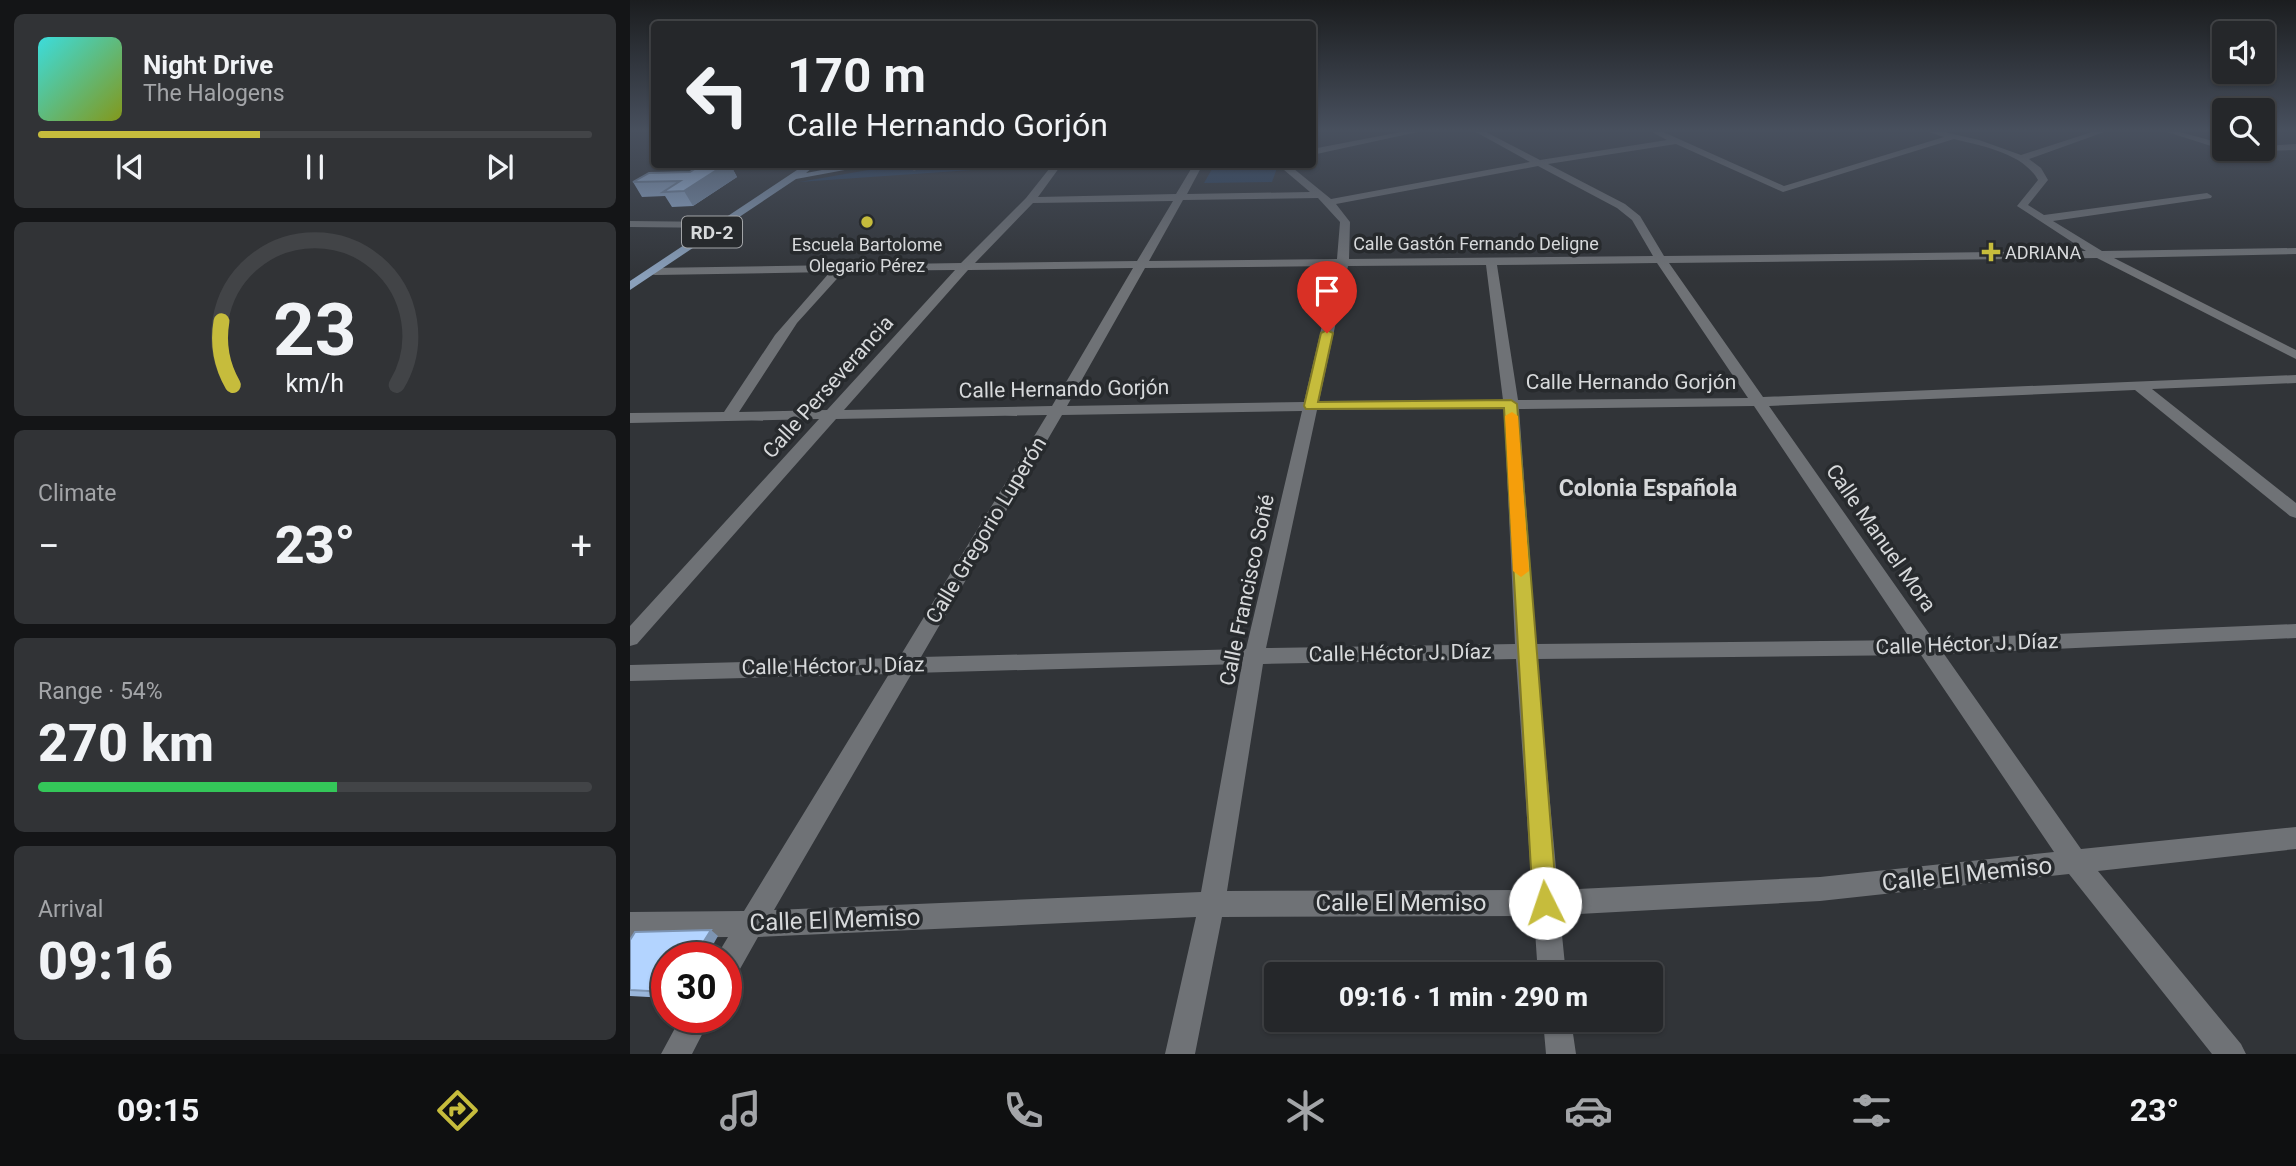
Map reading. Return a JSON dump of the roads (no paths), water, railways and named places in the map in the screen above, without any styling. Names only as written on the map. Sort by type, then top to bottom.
[{"type":"main road","name":"RD-2","points":[[630,286],[791,180]]},
{"type":"street","name":"Calle Perseverancia","points":[[630,639],[1045,180]]},
{"type":"street","name":"Calle Gregorio Luperón","points":[[740,942],[1057,411],[1190,180]]},
{"type":"street","name":"Calle Francisco Soñé","points":[[1180,1054],[1212,904],[1255,656],[1343,261],[1345,222],[1324,198],[1301,180]]},
{"type":"street","points":[[1030,200],[1324,198],[1433,180]]},
{"type":"street","name":"Calle Manuel Mora","points":[[1570,180],[1636,218],[1661,260],[2077,863],[2231,1054]]},
{"type":"street","points":[[1764,180],[1783,189],[1815,180]]},
{"type":"street","points":[[2043,180],[2022,206],[2100,255],[2296,355]]},
{"type":"street","points":[[2041,219],[2207,196]]},
{"type":"street","points":[[630,224],[722,225]]},
{"type":"street","name":"Calle Gastón Fernando Deligne","points":[[655,271],[966,265],[1661,260],[2296,251]]},
{"type":"street","points":[[1491,260],[1511,404],[1526,652],[1551,962]]},
{"type":"street","points":[[729,416],[783,329],[811,295],[841,268]]},
{"type":"street","name":"Calle Hernando Gorjón","points":[[630,418],[1311,406],[1760,402],[2296,379]]},
{"type":"street","points":[[2137,385],[2296,512]]},
{"type":"street","name":"Calle Héctor J. Díaz","points":[[630,673],[1255,656],[1929,647],[2296,631]]},
{"type":"street","name":"Calle El Memiso","points":[[630,925],[751,924],[1212,904],[1545,903],[1820,889],[2296,838]]},
{"type":"street","points":[[1558,1032],[1561,1054]]},
{"type":"street","points":[[676,1054],[688,1033]]},
{"type":"place","name":"Escuela Bartolome Olegario Pérez","points":[[867,222]]},
{"type":"place","name":"ADRIANA","points":[[1991,252]]},
{"type":"district","name":"Colonia Española","points":[[1648,488]]}]
